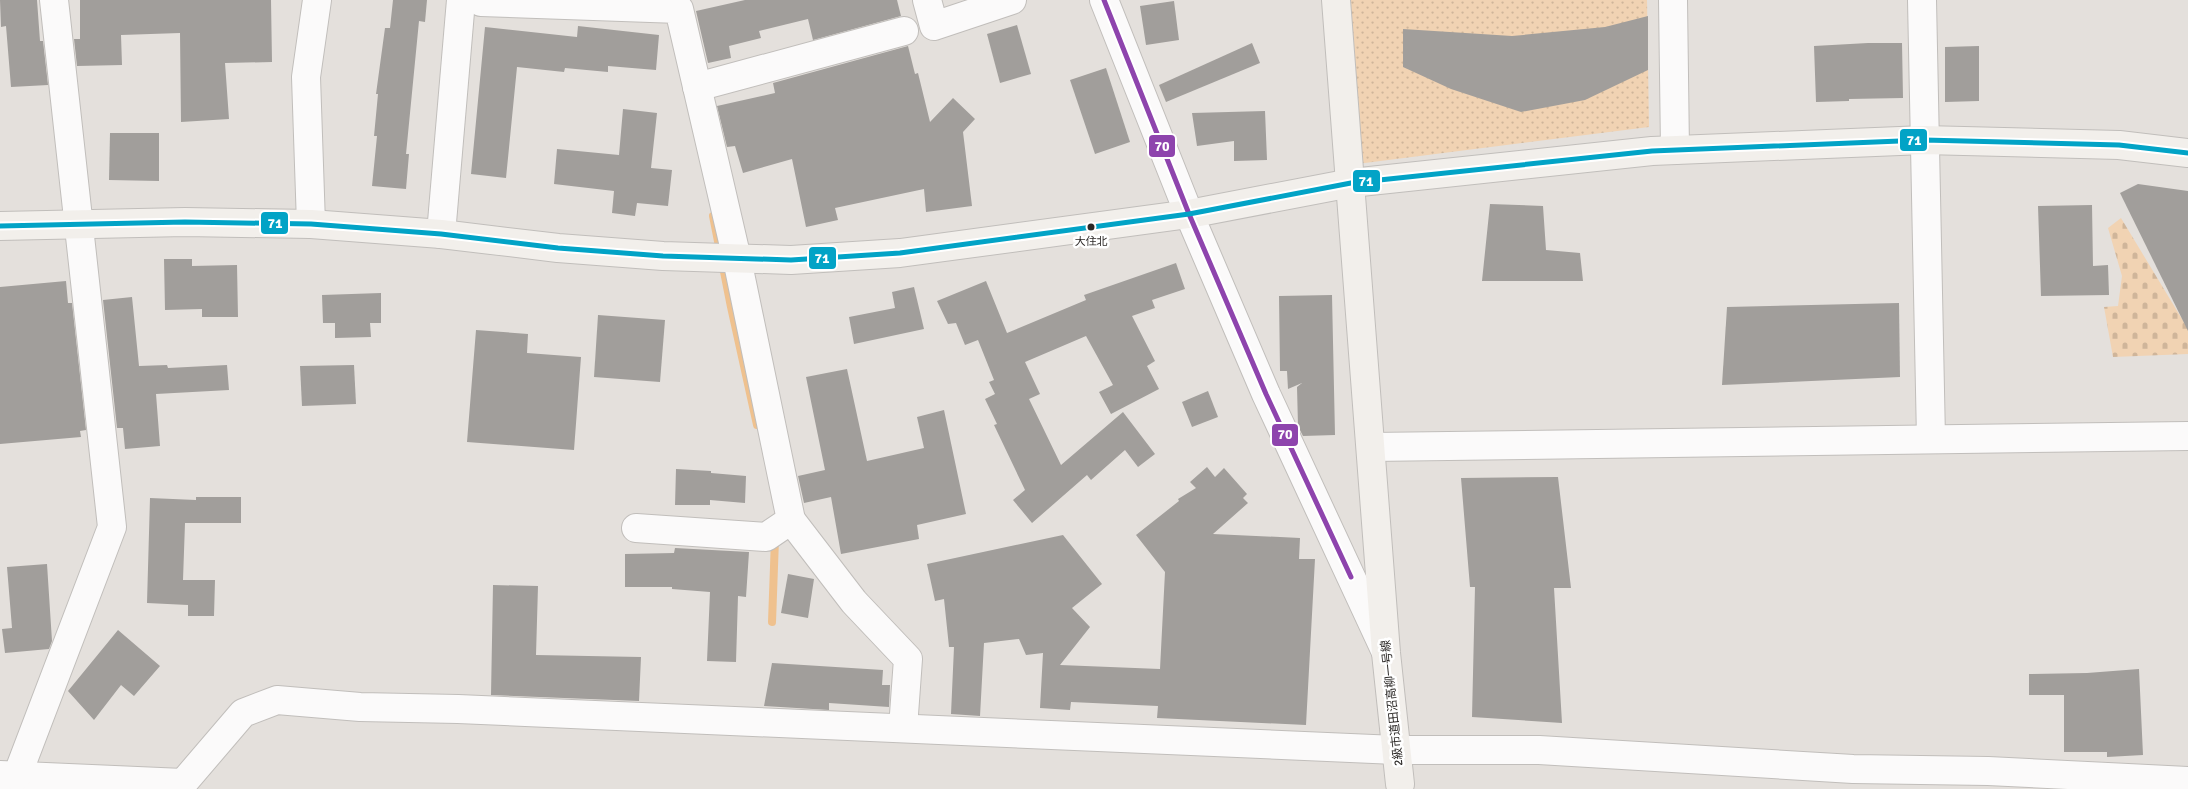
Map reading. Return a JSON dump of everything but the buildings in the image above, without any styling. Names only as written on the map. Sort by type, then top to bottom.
[{"type":"street","points":[[54,0],[112,527],[9,776],[181,786],[243,713],[277,700],[360,707],[478,710],[1396,750],[1539,750],[1853,769],[1988,771],[2188,781]]},
{"type":"street","points":[[310,224],[306,77],[318,0]]},
{"type":"street","points":[[927,0],[934,26],[1012,0]]},
{"type":"street","points":[[1104,0],[1189,214],[1266,394],[1386,653]]},
{"type":"street","name":"2級市道田沼高柳一号線","points":[[1336,0],[1386,653],[1400,784]]},
{"type":"street","points":[[1673,0],[1675,150]]},
{"type":"street","points":[[1922,0],[1931,439]]},
{"type":"street","points":[[440,234],[471,1],[678,4],[737,258],[791,520],[854,602],[908,659],[903,728]]},
{"type":"street","points":[[697,86],[904,31]]},
{"type":"street","points":[[0,226],[185,222],[310,224],[440,234],[558,248],[663,256],[791,260],[900,253],[1189,214],[1351,184],[1675,150],[1924,140],[2118,146],[2188,153]]},
{"type":"street","points":[[1371,447],[2188,436]]},
{"type":"street","points":[[636,528],[766,537],[791,520]]},
{"type":"green space","points":[[1340,0],[1647,0],[1649,127],[1349,165]]},
{"type":"green space","points":[[2121,218],[2188,329],[2188,354],[2113,357],[2104,307],[2118,306],[2122,276],[2108,228]]},
{"type":"waterway","points":[[713,216],[757,425]]},
{"type":"waterway","points":[[772,622],[775,539]]},
{"type":"transit line","name":"70","points":[[1104,0],[1189,214],[1266,394],[1351,577]]},
{"type":"transit line","name":"71","points":[[0,226],[185,222],[311,224],[441,234],[558,248],[663,256],[791,260],[900,253],[1189,214],[1351,183],[1652,151],[1924,140],[2119,145],[2188,153]]},
{"type":"place","name":"大住北","points":[[1091,227]]}]
